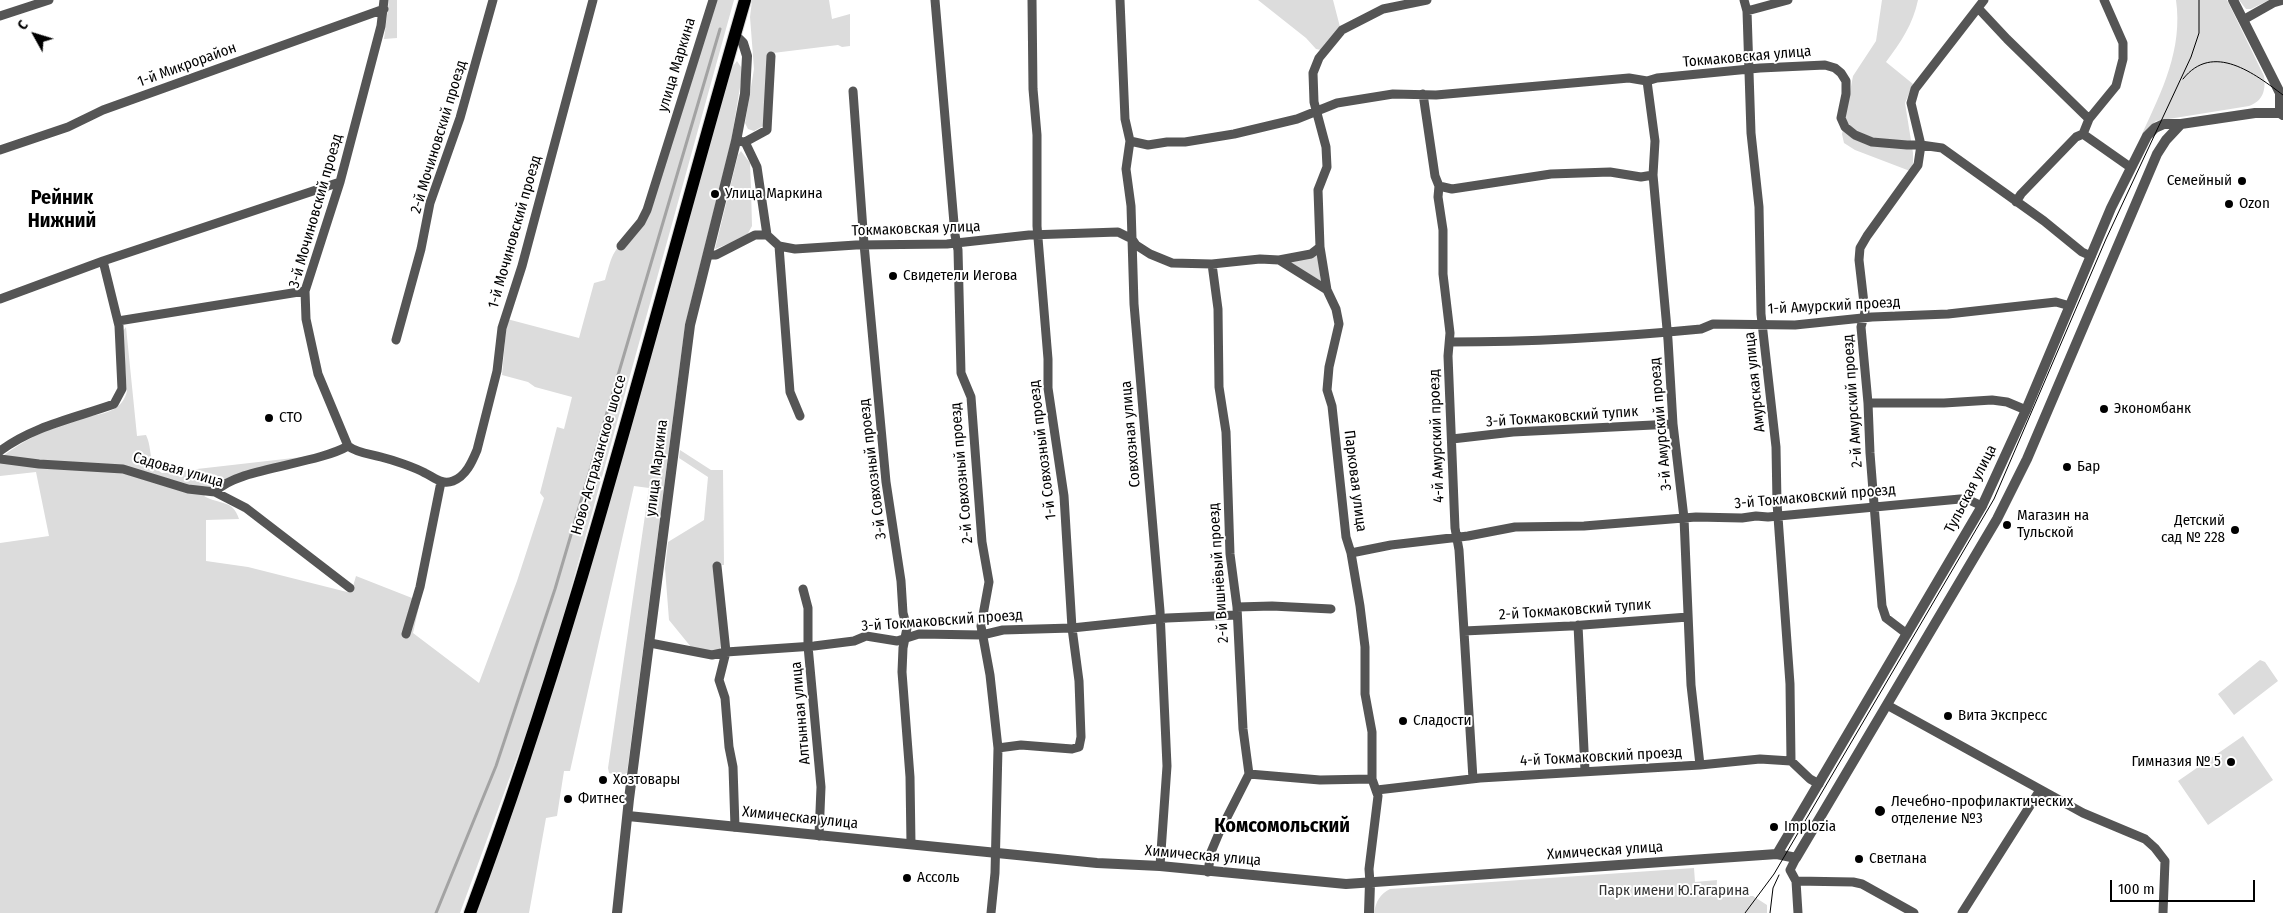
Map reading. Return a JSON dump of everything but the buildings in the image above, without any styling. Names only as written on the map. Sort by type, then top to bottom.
[{"type":"main road","name":"Ново-Астраханское шоссе","points":[[470,913],[553,674],[745,0]]},
{"type":"street","points":[[0,16],[49,0]]},
{"type":"street","name":"2-й Мочиновский проезд","points":[[396,340],[421,249],[430,202],[460,118],[493,0]]},
{"type":"street","name":"1-й Мочиновский проезд","points":[[441,482],[452,481],[460,477],[477,450],[497,370],[502,328],[522,266],[593,0]]},
{"type":"street","name":"улица Маркина","points":[[621,246],[641,222],[647,210],[713,0]]},
{"type":"street","name":"2-й Совхозный проезд","points":[[935,0],[958,250],[961,373],[970,397],[982,542],[988,582],[981,626],[990,675],[998,748],[991,913]]},
{"type":"street","name":"1-й Совхозный проезд","points":[[998,748],[1021,745],[1065,749],[1079,747],[1081,737],[1079,681],[1072,628],[1064,496],[1048,388],[1038,235],[1032,0]]},
{"type":"street","name":"Совхозная улица","points":[[1120,0],[1125,119],[1130,141],[1126,169],[1131,206],[1136,334],[1146,433],[1167,766],[1160,866]]},
{"type":"street","name":"Парковая улица","points":[[1369,913],[1369,869],[1378,796],[1372,779],[1372,732],[1365,694],[1365,647],[1351,553],[1346,537],[1332,406],[1327,390],[1339,324],[1336,309],[1326,290],[1320,247],[1318,190],[1327,167],[1326,147],[1315,112],[1313,73],[1320,58],[1342,30],[1366,16],[1397,5],[1427,0]]},
{"type":"street","name":"Амурская улица","points":[[1744,0],[1747,11],[1751,133],[1758,207],[1763,324],[1776,447],[1778,516],[1790,684],[1791,761]]},
{"type":"street","points":[[1747,11],[1788,0]]},
{"type":"street","points":[[2016,202],[2076,137],[2083,134],[2089,119],[2112,94],[2122,70],[2124,59],[2123,43],[2104,0]]},
{"type":"street","points":[[2233,0],[2280,93],[2281,114]]},
{"type":"street","points":[[2243,20],[2273,3],[2283,0]]},
{"type":"street","name":"1-й Микрорайон","points":[[0,150],[68,127],[102,110],[384,4]]},
{"type":"street","name":"3-й Мочиновский проезд","points":[[348,446],[318,374],[306,319],[305,292],[340,182],[384,4]]},
{"type":"street","points":[[1921,144],[1911,104],[1915,89],[1981,4],[2007,39],[2089,119]]},
{"type":"street","name":"улица Маркина","points":[[617,913],[688,342],[708,255],[741,141],[748,56],[743,43],[739,39],[734,38]]},
{"type":"street","points":[[771,56],[767,130],[741,141],[758,167],[767,235],[779,246],[790,392],[800,416]]},
{"type":"street","name":"Токмаковская улица","points":[[1130,141],[1148,146],[1166,142],[1185,142],[1298,119],[1326,106],[1393,94],[1423,94],[1629,78],[1647,81],[1657,78],[1825,65],[1841,72],[1846,81],[1846,94],[1841,118],[1844,127],[1855,136],[1872,142],[1921,144],[1942,148],[2082,252],[2091,256]]},
{"type":"street","name":"3-й Амурский проезд","points":[[1647,81],[1655,140],[1653,176],[1668,331],[1673,424],[1684,518],[1692,685],[1700,765]]},
{"type":"street","name":"3-й Совхозный проезд","points":[[853,91],[864,244],[886,482],[902,581],[903,613],[907,628],[904,640],[902,672],[910,777],[911,844]]},
{"type":"street","name":"4-й Амурский проезд","points":[[1423,94],[1435,176],[1439,186],[1438,197],[1443,230],[1443,274],[1450,342],[1448,356],[1450,432],[1452,439],[1455,528],[1464,631],[1473,779]]},
{"type":"street","name":"Тульская улица","points":[[1777,854],[1982,506],[2026,410],[2130,167],[2147,136],[2155,128],[2164,124],[2181,124],[2255,114],[2281,114]]},
{"type":"street","points":[[1798,913],[1796,881],[1790,870],[1997,519],[2026,459],[2157,154],[2166,140],[2181,124]]},
{"type":"street","points":[[2083,134],[2130,167]]},
{"type":"street","name":"2-й Амурский проезд","points":[[1907,634],[1886,618],[1882,606],[1861,327],[1865,312],[1859,260],[1860,248],[1918,165],[1921,144]]},
{"type":"street","points":[[1439,186],[1452,189],[1551,174],[1610,172],[1641,177],[1653,176]]},
{"type":"street","points":[[0,299],[103,261],[340,182]]},
{"type":"street","name":"Токмаковская улица","points":[[779,246],[795,249],[864,244],[956,243],[1038,235],[1118,232],[1132,239]]},
{"type":"street","points":[[708,255],[716,256],[755,235],[767,235]]},
{"type":"street","points":[[1132,239],[1143,250],[1167,262],[1212,264],[1260,259],[1279,260],[1311,254],[1320,247]]},
{"type":"street","points":[[1279,260],[1326,290]]},
{"type":"street","points":[[0,451],[15,440],[51,424],[114,404],[118,398],[122,389],[118,321],[103,261]]},
{"type":"street","name":"2-й Вишнёвый проезд","points":[[1212,264],[1218,309],[1219,387],[1226,432],[1230,554],[1237,611],[1243,729],[1249,774]]},
{"type":"street","points":[[118,321],[305,292]]},
{"type":"street","name":"1-й Амурский проезд","points":[[1450,342],[1544,341],[1563,337],[1583,338],[1701,329],[1713,324],[1795,325],[1863,318],[1948,314],[2056,302],[2070,306]]},
{"type":"street","points":[[1868,403],[1944,403],[1992,400],[2007,402],[2026,410]]},
{"type":"street","name":"3-й Токмаковский тупик","points":[[1452,439],[1512,432],[1673,424]]},
{"type":"street","points":[[215,492],[222,484],[238,478],[299,463],[348,446],[352,450],[383,457],[424,472],[441,482],[420,587],[406,634]]},
{"type":"street","name":"Садовая улица","points":[[0,459],[39,464],[123,469],[188,488],[215,492],[246,508],[350,588]]},
{"type":"street","name":"3-й Токмаковский проезд","points":[[1351,553],[1391,545],[1457,538],[1515,527],[1584,526],[1696,516],[1742,518],[1778,516],[1960,499],[1967,499],[1982,506]]},
{"type":"street","points":[[718,566],[726,652],[719,680],[725,698],[729,748],[733,767],[735,827]]},
{"type":"street","name":"Алтынная улица","points":[[803,589],[808,608],[808,646],[820,787],[819,836]]},
{"type":"street","name":"3-й Токмаковский проезд","points":[[650,643],[712,655],[726,652],[854,641],[866,636],[904,640],[919,634],[982,635],[1003,630],[1072,628],[1138,620],[1159,620],[1272,606],[1331,609]]},
{"type":"street","name":"2-й Токмаковский тупик","points":[[1464,631],[1688,617]]},
{"type":"street","points":[[1578,625],[1585,771]]},
{"type":"street","points":[[1887,705],[2083,813],[2145,839],[2156,848],[2165,861],[2163,913]]},
{"type":"street","name":"4-й Токмаковский проезд","points":[[1377,790],[1473,779],[1700,765],[1760,758],[1791,761]]},
{"type":"street","points":[[1791,761],[1818,784]]},
{"type":"street","points":[[1208,872],[1211,852],[1249,774],[1320,780],[1372,779]]},
{"type":"street","points":[[1962,913],[2040,790]]},
{"type":"street","name":"Химическая улица","points":[[628,816],[1097,863],[1160,866],[1346,884],[1777,854]]},
{"type":"street","points":[[1777,854],[1796,858]]},
{"type":"street","points":[[1796,881],[1853,882],[1862,884],[1914,913]]},
{"type":"green space","points":[[389,0],[397,0],[397,38],[384,39]]},
{"type":"green space","points":[[716,0],[734,0],[567,603],[544,684],[460,913],[0,913],[0,543],[49,536],[36,472],[0,476],[0,458],[46,430],[66,422],[109,411],[121,404],[127,391],[122,332],[126,327],[137,436],[146,435],[152,461],[162,473],[311,456],[221,481],[204,496],[229,505],[233,508],[239,519],[206,520],[206,561],[248,567],[351,593],[356,576],[412,598],[420,602],[413,633],[479,683],[517,581],[544,498],[540,493],[557,427],[564,429],[572,397],[535,387],[528,382],[502,375],[507,319],[579,338],[594,283],[605,280],[614,252],[622,243],[636,233]]},
{"type":"green space","points":[[752,0],[829,0],[832,19],[850,14],[850,46],[842,47],[838,45],[773,53],[765,118],[763,126],[754,131],[748,129],[745,123],[754,69],[750,17]]},
{"type":"green space","points":[[1258,0],[1333,0],[1340,27],[1321,50],[1316,49],[1306,38]]},
{"type":"green space","points":[[1882,0],[1918,0],[1906,32],[1886,62],[1913,84],[1905,103],[1913,153],[1913,163],[1910,171],[1855,150],[1844,143],[1842,134],[1853,76],[1876,41]]},
{"type":"green space","points":[[2176,0],[2227,0],[2264,76],[2264,90],[2258,101],[2249,106],[2156,121],[2142,134],[2157,102],[2174,53],[2177,18]]},
{"type":"green space","points":[[2239,0],[2269,0],[2251,9],[2246,9]]},
{"type":"green space","points":[[737,61],[741,67],[742,75],[731,142],[685,325],[627,773],[619,776],[609,773],[608,768],[649,488],[634,486],[570,771],[564,771],[557,816],[546,818],[529,913],[474,913],[556,684],[730,70]]},
{"type":"green space","points":[[741,151],[750,163],[752,226],[746,237],[715,249],[738,155]]},
{"type":"green space","points":[[1317,252],[1321,281],[1288,262]]},
{"type":"green space","points":[[680,450],[711,470],[723,470],[724,565],[715,565],[722,645],[719,650],[713,652],[691,647],[669,620],[665,568],[668,542],[704,520],[708,477],[679,458]]},
{"type":"green space","points":[[2260,660],[2265,662],[2278,681],[2234,715],[2218,694]]},
{"type":"green space","points":[[2243,736],[2273,780],[2208,825],[2178,781]]},
{"type":"green space","name":"Парк имени Ю.Гагарина","points":[[1694,868],[1695,882],[1717,880],[1716,897],[1753,896],[1767,905],[1767,913],[1374,913],[1379,898],[1390,889]]},
{"type":"waterway","points":[[436,913],[496,766],[555,589],[720,29]]},
{"type":"tram line","points":[[1745,913],[1774,874],[1994,499],[2106,239],[2191,57],[2199,33],[2199,0]]},
{"type":"tram line","points":[[2183,79],[2195,68],[2207,63],[2220,62],[2234,65],[2247,71],[2283,95]]},
{"type":"tram line","points":[[1770,913],[1773,888],[1779,875]]},
{"type":"place","name":"Семейный","points":[[2242,181]]},
{"type":"place","name":"Улица Маркина","points":[[715,194]]},
{"type":"place","name":"Ozon","points":[[2229,204]]},
{"type":"place","name":"Свидетели Иегова","points":[[893,276]]},
{"type":"place","name":"Экономбанк","points":[[2104,409]]},
{"type":"place","name":"СТО","points":[[269,418]]},
{"type":"place","name":"Бар","points":[[2067,467]]},
{"type":"place","name":"Магазин на Тульской","points":[[2007,525]]},
{"type":"place","name":"Детский сад № 228","points":[[2235,530]]},
{"type":"place","name":"Вита Экспресс","points":[[1948,716]]},
{"type":"place","name":"Сладости","points":[[1403,721]]},
{"type":"place","name":"Гимназия № 5","points":[[2231,762]]},
{"type":"place","name":"Хозтовары","points":[[603,780]]},
{"type":"place","name":"Фитнес","points":[[568,799]]},
{"type":"place","name":"Лечебно-профилактических отделение №3","points":[[1880,811]]},
{"type":"place","name":"Implozia","points":[[1774,827]]},
{"type":"place","name":"Светлана","points":[[1859,859]]},
{"type":"place","name":"Ассоль","points":[[907,878]]},
{"type":"district","name":"Рейник Нижний","points":[[62,210]]},
{"type":"district","name":"Комсомольский","points":[[1282,826]]}]
